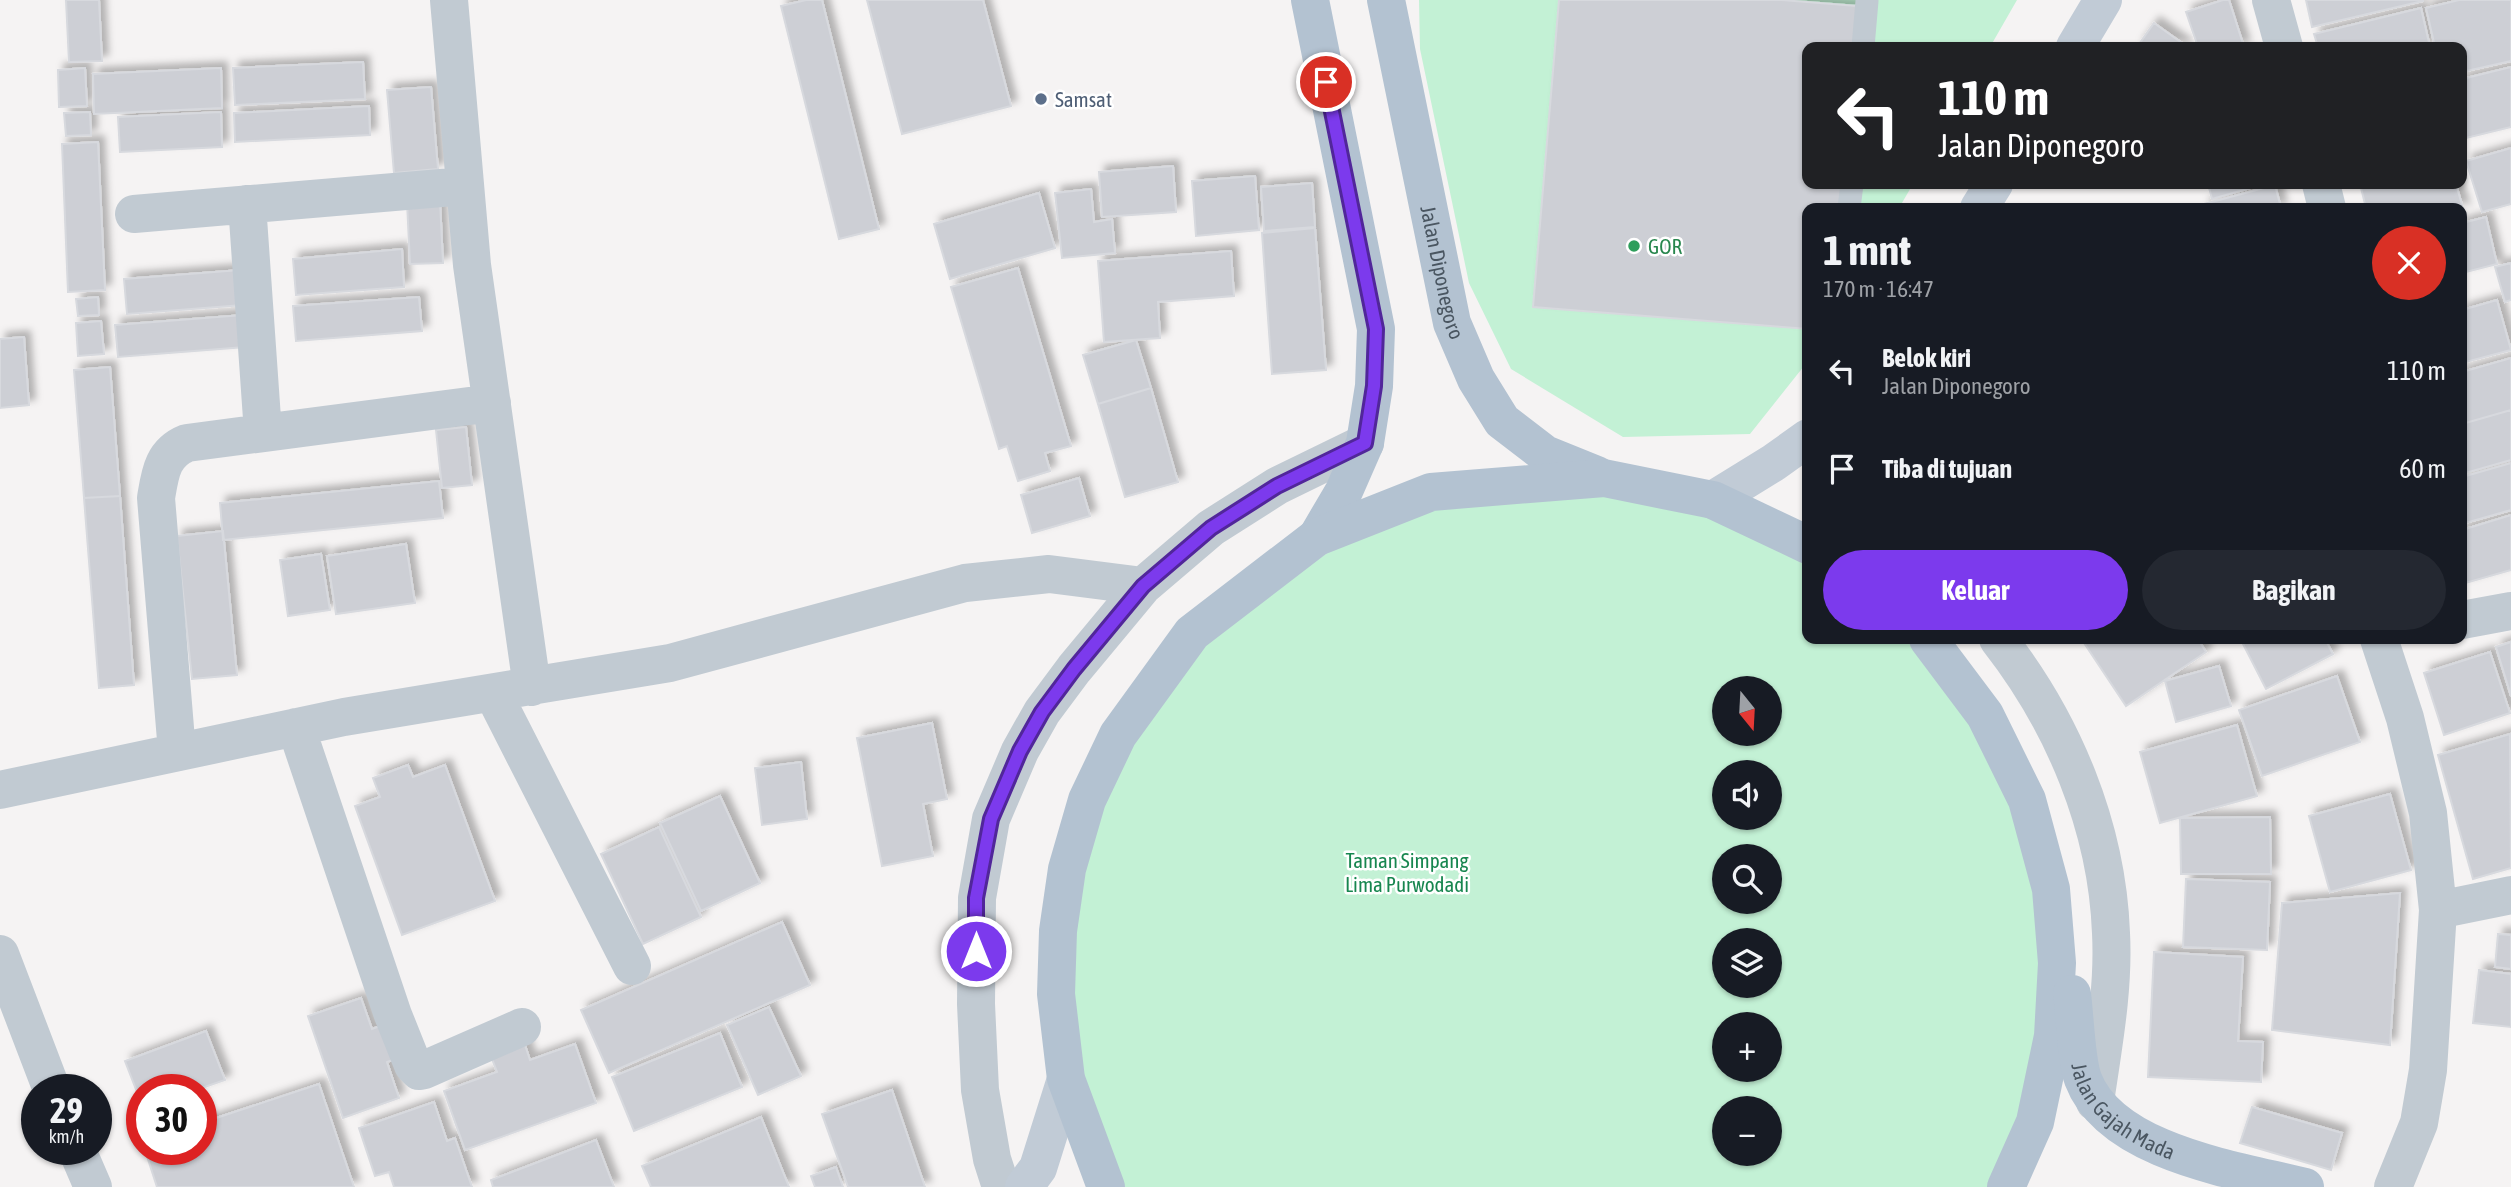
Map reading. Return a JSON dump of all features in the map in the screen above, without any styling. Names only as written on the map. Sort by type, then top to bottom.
[{"type":"main road","points":[[1310,0],[1376,329],[1374,386],[1365,443],[1344,491],[1317,537]]},
{"type":"main road","name":"Jalan Diponegoro","points":[[1386,0],[1452,323],[1476,379],[1502,421],[1545,454],[1604,478]]},
{"type":"main road","points":[[2078,42],[2103,0]]},
{"type":"main road","points":[[1713,500],[1802,442]]},
{"type":"main road","points":[[1106,1187],[1066,1079],[1056,994],[1058,931],[1067,869],[1087,800],[1118,735],[1192,633],[1317,537],[1431,492],[1604,478],[1713,500],[1802,542]]},
{"type":"main road","points":[[1933,644],[1985,715],[2027,800],[2050,889],[2057,963],[2053,1036],[2035,1122],[2006,1187]]},
{"type":"main road","name":"Jalan Gajah Mada","points":[[2050,889],[2071,989],[2082,1077],[2095,1102],[2114,1122],[2176,1155],[2305,1187]]},
{"type":"main road","points":[[1024,1187],[1038,1168],[1066,1079]]},
{"type":"street","points":[[449,0],[472,265],[532,687]]},
{"type":"street","points":[[2271,0],[2283,42]]},
{"type":"street","points":[[134,214],[465,186]]},
{"type":"street","points":[[247,204],[263,433]]},
{"type":"street","points":[[177,752],[156,498],[161,467],[172,451],[187,443],[492,403]]},
{"type":"street","points":[[1001,1187],[992,1159],[980,1090],[976,1004],[976,898],[991,819],[1020,751],[1042,712],[1074,669],[1143,586],[1211,528],[1277,486],[1365,443]]},
{"type":"street","points":[[0,790],[344,717],[670,663],[965,583],[1049,574],[1143,586]]},
{"type":"street","points":[[2467,619],[2511,611]]},
{"type":"street","points":[[2002,644],[2045,705],[2079,777],[2101,853],[2111,932],[2108,1012],[2095,1102]]},
{"type":"street","points":[[2381,644],[2405,718],[2428,813],[2438,910],[2428,1070],[2419,1123],[2393,1187]]},
{"type":"street","points":[[493,693],[632,966]]},
{"type":"street","points":[[296,727],[393,1015],[413,1065],[419,1071],[425,1070],[522,1027]]},
{"type":"street","points":[[2438,910],[2511,895]]},
{"type":"street","points":[[0,954],[46,1074]]},
{"type":"street","points":[[83,1165],[93,1187]]},
{"type":"lane","points":[[1863,42],[1867,1]]},
{"type":"green space","name":"GOR","points":[[1419,0],[2017,0],[1993,42],[1802,42],[1802,189],[1910,189],[1902,203],[1802,203],[1802,369],[1750,434],[1623,437],[1511,369],[1469,283],[1420,49]]},
{"type":"green space","name":"Taman Simpang Lima Purwodadi","points":[[1604,478],[1802,543],[1802,644],[1931,644],[2027,800],[2053,1036],[2006,1187],[1106,1187],[1066,1079],[1067,869],[1192,633],[1431,492]]},
{"type":"building","points":[[66,0],[99,0],[102,61],[69,62]]},
{"type":"building","points":[[806,0],[822,0],[879,229],[839,239],[781,6]]},
{"type":"building","points":[[867,0],[983,0],[1011,106],[902,134]]},
{"type":"building","points":[[1559,0],[1782,0],[1857,6],[1854,42],[1802,42],[1802,189],[1842,189],[1840,203],[1802,203],[1802,329],[1533,307]]},
{"type":"building","points":[[2229,0],[2242,42],[2196,42],[2186,12]]},
{"type":"building","points":[[2306,0],[2423,0],[2423,1],[2312,27]]},
{"type":"building","points":[[2459,0],[2511,0],[2511,61],[2467,71],[2467,42],[2434,42],[2426,8]]},
{"type":"building","points":[[2421,8],[2429,42],[2316,42],[2314,34]]},
{"type":"building","points":[[2154,23],[2180,42],[2141,42]]},
{"type":"building","points":[[363,62],[365,99],[235,105],[233,68]]},
{"type":"building","points":[[2511,67],[2511,127],[2467,138],[2467,78]]},
{"type":"building","points":[[85,68],[87,106],[59,107],[58,70]]},
{"type":"building","points":[[221,68],[222,108],[94,114],[93,74]]},
{"type":"building","points":[[431,87],[438,169],[394,173],[387,90]]},
{"type":"building","points":[[369,106],[370,135],[235,142],[234,113]]},
{"type":"building","points":[[90,112],[91,135],[66,136],[64,113]]},
{"type":"building","points":[[221,112],[222,147],[120,152],[118,117]]},
{"type":"building","points":[[98,142],[105,290],[68,292],[62,144]]},
{"type":"building","points":[[2511,148],[2511,204],[2482,212],[2467,161]]},
{"type":"building","points":[[1173,166],[1176,212],[1102,217],[1099,172]]},
{"type":"building","points":[[1255,176],[1259,230],[1196,236],[1192,181]]},
{"type":"building","points":[[1312,183],[1315,227],[1264,231],[1261,187]]},
{"type":"building","points":[[1091,189],[1094,222],[1112,219],[1115,253],[1062,258],[1055,193]]},
{"type":"building","points":[[2209,189],[2247,189],[2212,199]]},
{"type":"building","points":[[2260,189],[2276,189],[2280,203],[2208,203]]},
{"type":"building","points":[[2361,189],[2457,189],[2461,203],[2365,203]]},
{"type":"building","points":[[1039,193],[1055,248],[950,279],[934,224]]},
{"type":"building","points":[[440,201],[443,263],[410,264],[407,202]]},
{"type":"building","points":[[2486,217],[2497,264],[2467,272],[2467,222]]},
{"type":"building","points":[[1315,228],[1326,370],[1272,374],[1262,233]]},
{"type":"building","points":[[402,249],[404,287],[296,295],[293,259]]},
{"type":"building","points":[[1231,251],[1234,296],[1158,302],[1160,338],[1104,342],[1098,261]]},
{"type":"building","points":[[2511,263],[2511,300],[2505,302],[2495,267]]},
{"type":"building","points":[[1018,268],[1071,446],[1045,453],[1050,471],[1018,481],[1007,446],[999,449],[951,287]]},
{"type":"building","points":[[240,270],[243,305],[127,314],[124,279]]},
{"type":"building","points":[[98,297],[99,315],[78,316],[76,299]]},
{"type":"building","points":[[419,297],[422,331],[296,341],[293,306]]},
{"type":"building","points":[[2497,300],[2511,350],[2467,362],[2467,309]]},
{"type":"building","points":[[243,315],[245,347],[118,357],[115,325]]},
{"type":"building","points":[[101,321],[104,354],[78,356],[76,323]]},
{"type":"building","points":[[24,337],[29,405],[0,408],[0,339]]},
{"type":"building","points":[[1136,340],[1151,388],[1098,404],[1083,355]]},
{"type":"building","points":[[2511,358],[2511,410],[2467,423],[2467,371]]},
{"type":"building","points":[[110,367],[120,496],[84,498],[74,370]]},
{"type":"building","points":[[1151,388],[1178,482],[1125,497],[1098,404]]},
{"type":"building","points":[[2511,410],[2511,460],[2467,473],[2467,423]]},
{"type":"building","points":[[466,427],[472,485],[442,488],[436,430]]},
{"type":"building","points":[[2511,463],[2511,510],[2467,523],[2467,476]]},
{"type":"building","points":[[1079,478],[1090,516],[1032,533],[1021,495]]},
{"type":"building","points":[[439,481],[443,518],[223,540],[220,503]]},
{"type":"building","points":[[120,496],[134,685],[99,688],[84,498]]},
{"type":"building","points":[[2511,515],[2511,570],[2467,583],[2467,528]]},
{"type":"building","points":[[223,531],[237,675],[192,679],[177,536]]},
{"type":"building","points":[[406,544],[415,603],[336,614],[327,556]]},
{"type":"building","points":[[321,554],[330,610],[288,616],[280,560]]},
{"type":"building","points":[[2511,642],[2511,696],[2496,647]]},
{"type":"building","points":[[2085,644],[2201,644],[2206,652],[2126,706]]},
{"type":"building","points":[[2243,644],[2328,644],[2333,654],[2266,689]]},
{"type":"building","points":[[2490,652],[2510,713],[2444,735],[2424,673]]},
{"type":"building","points":[[2219,666],[2231,706],[2176,722],[2165,681]]},
{"type":"building","points":[[2337,676],[2360,742],[2262,776],[2239,710]]},
{"type":"building","points":[[932,723],[947,799],[923,804],[933,856],[882,866],[857,738]]},
{"type":"building","points":[[2237,725],[2257,796],[2160,823],[2140,752]]},
{"type":"building","points":[[2510,734],[2511,868],[2473,879],[2438,755]]},
{"type":"building","points":[[801,762],[807,819],[762,825],[755,768]]},
{"type":"building","points":[[408,765],[413,777],[445,765],[495,901],[402,935],[355,806],[380,797],[373,778]]},
{"type":"building","points":[[2390,794],[2411,870],[2330,892],[2309,816]]},
{"type":"building","points":[[720,796],[760,883],[701,911],[660,823]]},
{"type":"building","points":[[2270,817],[2271,874],[2181,874],[2180,818]]},
{"type":"building","points":[[659,827],[701,917],[643,944],[601,854]]},
{"type":"building","points":[[2186,879],[2270,882],[2267,950],[2183,947]]},
{"type":"building","points":[[2400,893],[2390,1045],[2272,1030],[2282,903]]},
{"type":"building","points":[[782,922],[810,985],[609,1073],[581,1010]]},
{"type":"building","points":[[2498,934],[2511,935],[2511,969],[2495,967]]},
{"type":"building","points":[[2154,952],[2243,957],[2238,1041],[2263,1042],[2261,1082],[2148,1077]]},
{"type":"building","points":[[2479,970],[2511,974],[2511,1027],[2473,1023]]},
{"type":"building","points":[[361,998],[372,1029],[391,1022],[403,1056],[387,1062],[399,1098],[343,1118],[308,1016]]},
{"type":"building","points":[[769,1007],[801,1076],[758,1095],[727,1025]]},
{"type":"building","points":[[206,1031],[225,1080],[217,1083],[217,1074],[130,1074],[125,1061]]},
{"type":"building","points":[[720,1033],[742,1087],[634,1131],[612,1077]]},
{"type":"building","points":[[523,1039],[530,1060],[575,1044],[596,1103],[465,1150],[444,1091],[497,1072],[489,1051]]},
{"type":"building","points":[[319,1084],[354,1187],[157,1187],[150,1165],[217,1165],[217,1118]]},
{"type":"building","points":[[892,1090],[925,1187],[848,1187],[822,1114]]},
{"type":"building","points":[[434,1102],[447,1141],[455,1138],[472,1187],[394,1187],[389,1172],[375,1176],[359,1128]]},
{"type":"building","points":[[2252,1107],[2342,1133],[2331,1170],[2240,1143]]},
{"type":"building","points":[[761,1117],[789,1187],[651,1187],[642,1166]]},
{"type":"building","points":[[596,1140],[614,1187],[493,1187],[491,1180]]},
{"type":"building","points":[[836,1167],[843,1187],[815,1187],[811,1176]]},
{"type":"place","name":"Samsat","points":[[1041,99]]},
{"type":"place","name":"GOR","points":[[1634,246]]},
{"type":"route","points":[[976,951],[976,898],[991,819],[1020,751],[1042,712],[1074,669],[1143,586],[1211,528],[1277,486],[1365,443],[1374,386],[1376,329],[1326,82]]}]
